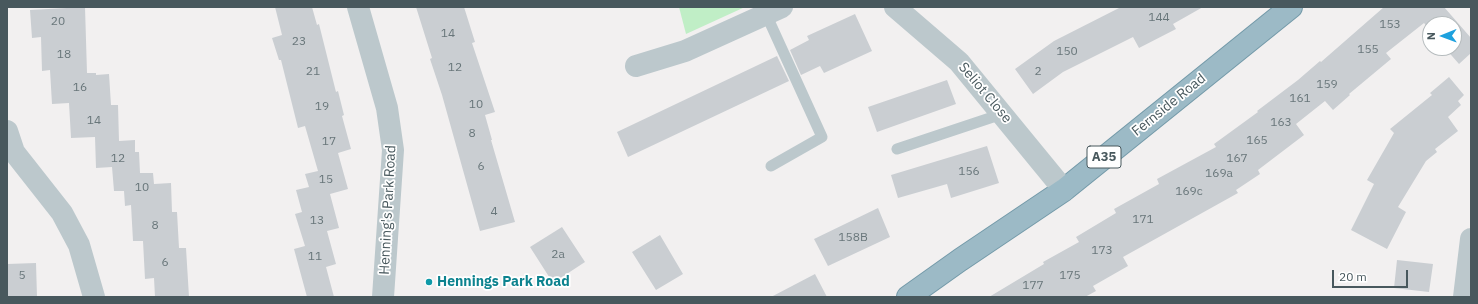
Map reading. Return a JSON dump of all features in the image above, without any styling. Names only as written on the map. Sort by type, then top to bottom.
[{"type":"highway","name":"Fernside Road","points":[[908,297],[1064,190],[1291,7]]},
{"type":"street","name":"Henning's Park Road","points":[[358,7],[388,108],[393,150],[384,297]]},
{"type":"street","name":"Seliot Close","points":[[895,7],[959,62],[1064,190]]},
{"type":"street","points":[[636,66],[685,51],[774,11]]},
{"type":"street","points":[[7,131],[14,152],[62,213],[80,244],[94,297]]},
{"type":"street","points":[[1464,297],[1471,239]]},
{"type":"lane","points":[[771,166],[822,137],[774,11]]},
{"type":"lane","points":[[897,149],[1002,114]]},
{"type":"green space","points":[[679,7],[745,7],[686,34]]},
{"type":"building","points":[[85,7],[87,73],[96,73],[96,75],[109,74],[111,105],[118,105],[119,141],[135,140],[135,152],[139,152],[140,173],[153,173],[154,184],[171,183],[172,212],[177,212],[179,248],[186,248],[189,297],[155,297],[154,278],[145,279],[143,241],[133,241],[131,205],[125,206],[124,191],[114,191],[112,167],[96,168],[95,137],[71,138],[69,103],[52,104],[50,70],[42,71],[41,37],[32,38],[30,10]]},
{"type":"building","points":[[275,7],[312,7],[317,25],[319,24],[336,92],[338,91],[344,115],[342,116],[351,149],[338,153],[348,189],[330,194],[339,228],[327,231],[336,264],[326,267],[334,297],[307,297],[294,249],[305,246],[295,214],[302,212],[296,190],[309,187],[305,174],[318,171],[305,126],[298,128],[281,60],[279,60],[272,38],[282,35]]},
{"type":"building","points":[[416,7],[464,7],[475,42],[472,43],[495,112],[485,115],[515,222],[480,231],[442,95],[430,59],[432,58]]},
{"type":"building","points":[[1121,7],[1203,7],[1173,24],[1176,29],[1139,48],[1133,37],[1063,72],[1033,94],[1015,69],[1054,41]]},
{"type":"building","points":[[1384,7],[1444,7],[1452,16],[1422,16],[1422,25],[1386,53],[1391,59],[1349,94],[1350,95],[1333,110],[1325,101],[1296,124],[1304,135],[1258,170],[1260,174],[1236,190],[1238,193],[1123,257],[1128,266],[1093,286],[1096,291],[1085,297],[989,297],[1044,264],[1043,262],[1079,242],[1076,237],[1116,213],[1114,209],[1159,184],[1157,179],[1216,147],[1214,144],[1258,112],[1257,111],[1298,80],[1320,61],[1321,62]]},
{"type":"building","points":[[855,14],[872,51],[824,73],[820,66],[801,75],[790,50],[809,40],[807,36]]},
{"type":"building","points":[[1462,28],[1471,38],[1471,53],[1459,64],[1452,56],[1462,56]]},
{"type":"building","points":[[777,56],[789,81],[628,157],[617,132]]},
{"type":"building","points":[[1449,77],[1464,95],[1458,101],[1461,105],[1448,117],[1458,131],[1435,149],[1437,152],[1426,161],[1398,207],[1406,212],[1387,249],[1351,230],[1374,184],[1367,180],[1394,133],[1390,129],[1432,95],[1430,93]]},
{"type":"building","points":[[947,80],[956,104],[877,132],[868,107]]},
{"type":"building","points":[[987,146],[999,183],[951,198],[947,184],[898,198],[891,175]]},
{"type":"building","points":[[878,208],[890,237],[828,266],[814,239]]},
{"type":"building","points":[[562,227],[585,262],[553,283],[530,247]]},
{"type":"building","points":[[660,235],[683,274],[656,290],[632,252]]},
{"type":"building","points":[[1397,260],[1433,264],[1429,292],[1394,288]]},
{"type":"building","points":[[36,263],[37,297],[7,297],[7,264]]},
{"type":"building","points":[[815,274],[827,297],[771,297]]},
{"type":"place","name":"Hennings Park Road","points":[[429,282]]}]
